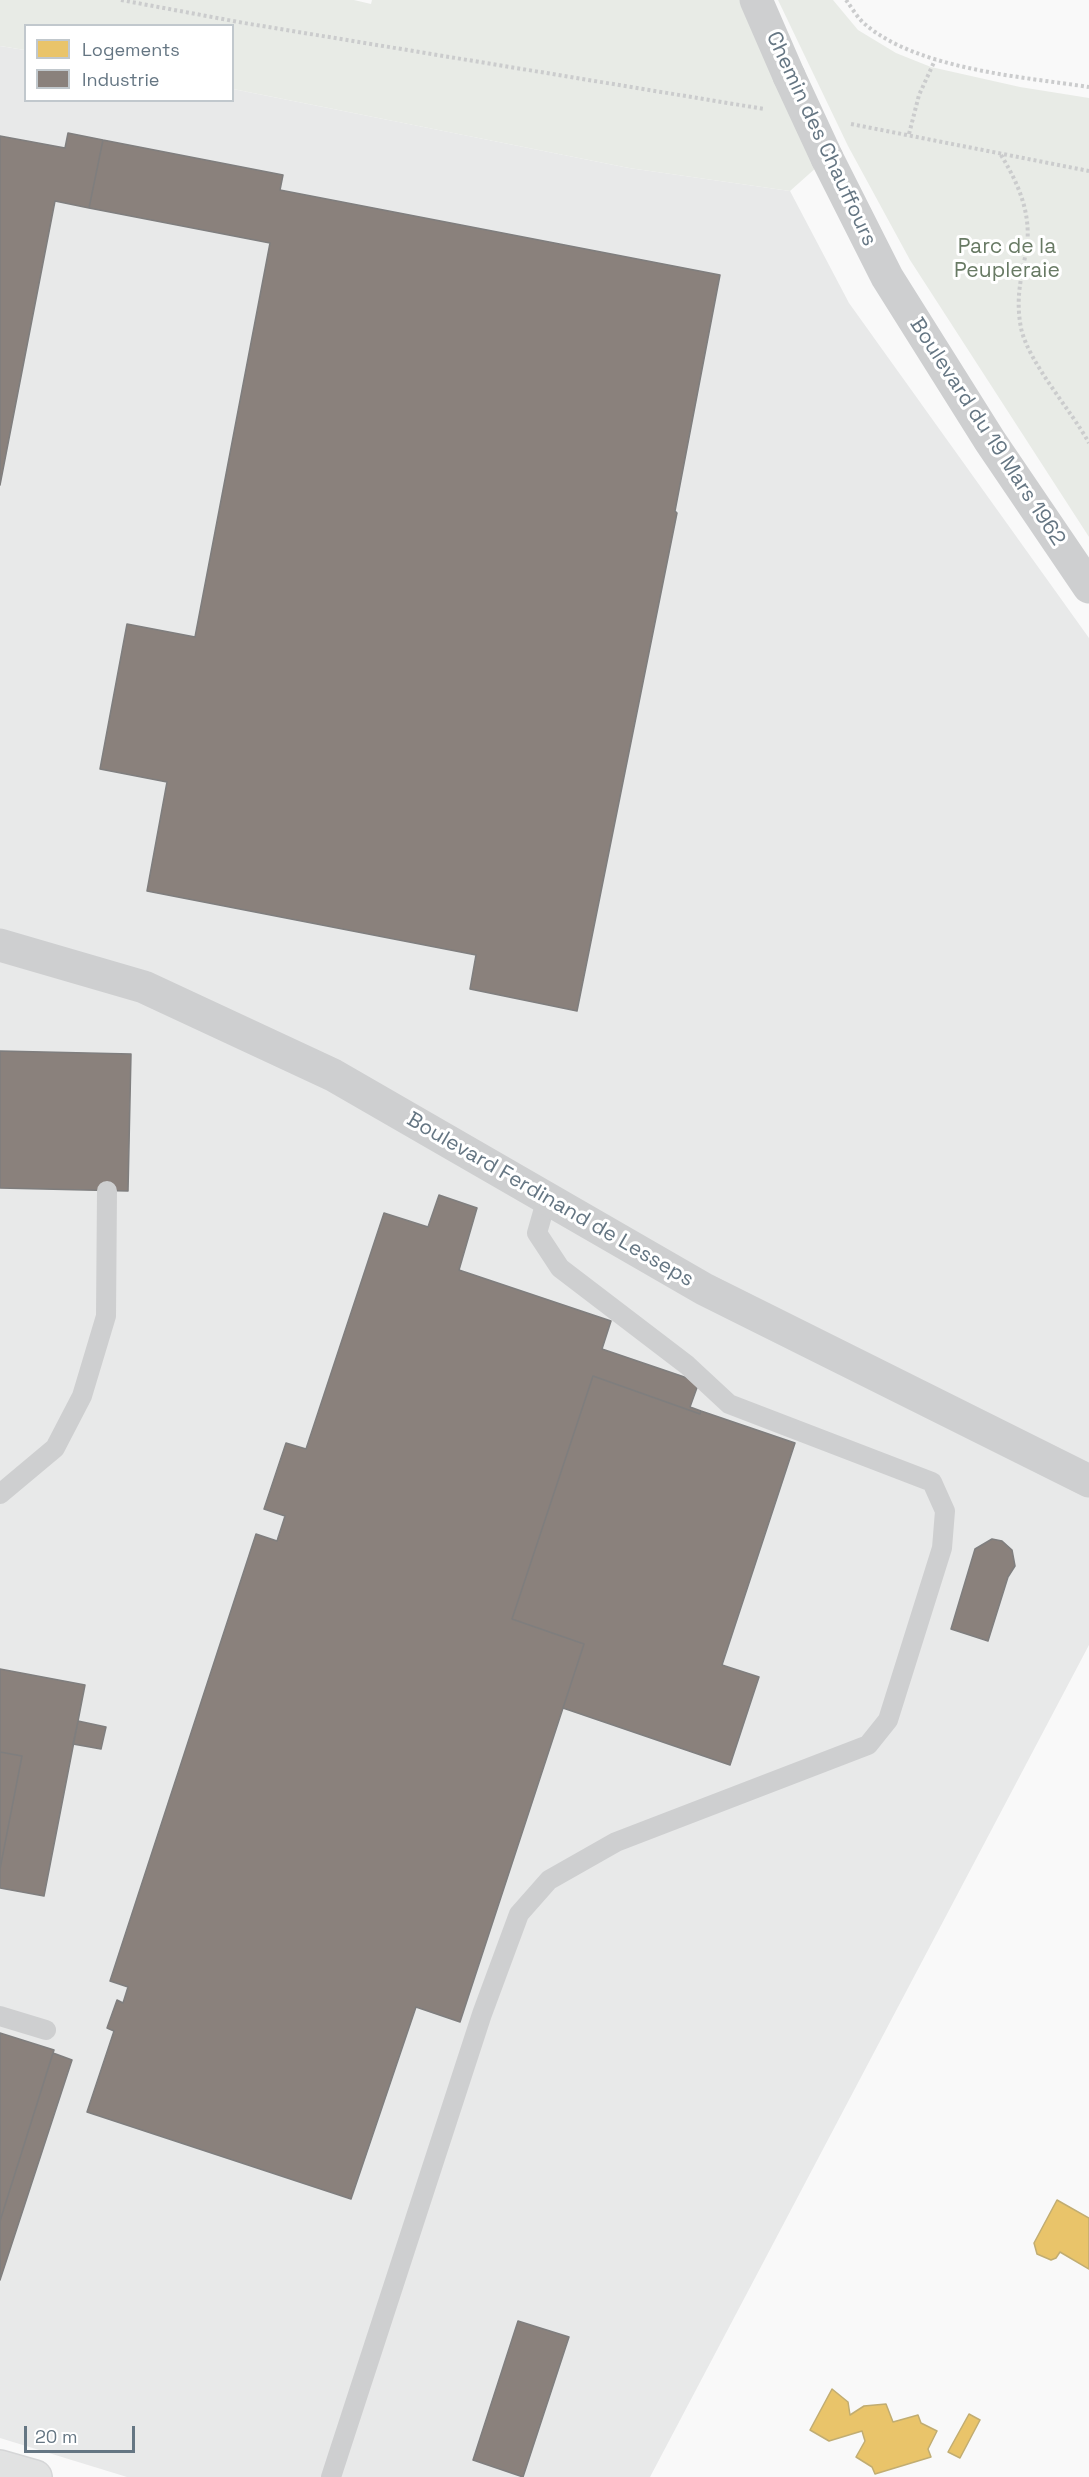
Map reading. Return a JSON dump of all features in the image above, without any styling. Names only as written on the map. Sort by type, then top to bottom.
[{"type":"main road","points":[[0,2467],[35,2477]]},
{"type":"street","name":"Chemin des Chauffours","points":[[756,0],[827,158],[887,277]]},
{"type":"street","name":"Boulevard du 19 Mars 1962","points":[[887,277],[990,441],[1089,587]]},
{"type":"street","name":"Boulevard Ferdinand de Lesseps","points":[[0,945],[154,992],[333,1075],[704,1289],[1089,1481]]},
{"type":"lane","points":[[0,1494],[55,1448],[82,1396],[106,1316],[107,1191]]},
{"type":"lane","points":[[331,2477],[482,2014],[519,1914],[549,1880],[616,1842],[868,1745],[888,1720],[942,1548],[945,1511],[932,1482],[729,1404],[687,1365],[560,1268],[537,1233],[547,1198]]},
{"type":"lane","points":[[0,2016],[46,2030]]},
{"type":"path","points":[[122,0],[244,23],[771,110]]},
{"type":"path","points":[[846,0],[866,25],[908,49],[935,60],[1089,87]]},
{"type":"path","points":[[909,134],[919,95],[935,60]]},
{"type":"path","points":[[840,122],[1089,171]]},
{"type":"path","points":[[1000,154],[1014,176],[1027,214],[1027,244],[1017,293],[1021,330],[1037,363],[1089,443]]},
{"type":"shaded area","points":[[0,46],[24,50],[24,102],[234,102],[234,89],[629,168],[790,191],[849,303],[1089,638],[1089,1645],[650,2477],[127,2477],[0,2438]]},
{"type":"green space","points":[[0,0],[354,0],[371,4],[372,0],[756,0],[827,158],[790,191],[629,168],[234,89],[234,24],[24,24],[24,50],[0,46]]},
{"type":"green space","name":"Parc de la Peupleraie","points":[[778,0],[833,0],[858,30],[896,53],[931,67],[1020,87],[1089,98],[1089,537],[910,260],[848,146]]},
{"type":"building: Logements","points":[[1057,2200],[1089,2218],[1089,2269],[1060,2252],[1056,2258],[1051,2260],[1037,2254],[1034,2243]]},
{"type":"building: Logements","points":[[832,2389],[848,2402],[850,2415],[864,2406],[886,2404],[893,2422],[918,2415],[921,2423],[937,2431],[928,2449],[931,2457],[875,2474],[872,2467],[856,2457],[865,2441],[862,2431],[829,2441],[810,2430]]},
{"type":"building: Logements","points":[[969,2414],[980,2420],[960,2458],[948,2452]]},
{"type":"building: Industrie","points":[[68,133],[103,140],[89,208],[55,201],[0,485],[0,136],[65,148]]},
{"type":"building: Industrie","points":[[103,140],[283,175],[280,190],[720,275],[675,511],[677,513],[577,1011],[470,989],[476,955],[147,891],[167,782],[100,769],[127,624],[195,637],[270,243],[89,208]]},
{"type":"building: Industrie","points":[[0,1051],[131,1054],[128,1191],[0,1188]]},
{"type":"building: Industrie","points":[[439,1195],[477,1208],[459,1270],[611,1321],[602,1349],[699,1382],[690,1407],[701,1411],[700,1414],[593,1376],[512,1619],[584,1644],[460,2022],[416,2007],[351,2199],[87,2112],[114,2031],[107,2028],[117,2000],[123,2003],[128,1987],[110,1981],[256,1534],[277,1541],[285,1516],[264,1509],[286,1443],[306,1449],[384,1213],[428,1227]]},
{"type":"building: Industrie","points":[[593,1376],[700,1414],[701,1411],[795,1443],[722,1665],[759,1677],[730,1765],[563,1708],[584,1644],[512,1619]]},
{"type":"building: Industrie","points":[[992,1539],[1002,1541],[1012,1550],[1015,1566],[1008,1577],[988,1641],[951,1629],[975,1549]]},
{"type":"building: Industrie","points":[[0,1669],[85,1685],[44,1896],[0,1888],[0,1869],[22,1756],[0,1752]]},
{"type":"building: Industrie","points":[[78,1721],[106,1727],[101,1749],[73,1744]]},
{"type":"building: Industrie","points":[[0,1752],[22,1756],[0,1869]]},
{"type":"building: Industrie","points":[[0,2033],[54,2050],[0,2221]]},
{"type":"building: Industrie","points":[[53,2053],[72,2060],[0,2280],[0,2221]]},
{"type":"building: Industrie","points":[[518,2321],[569,2337],[523,2477],[473,2460]]}]
